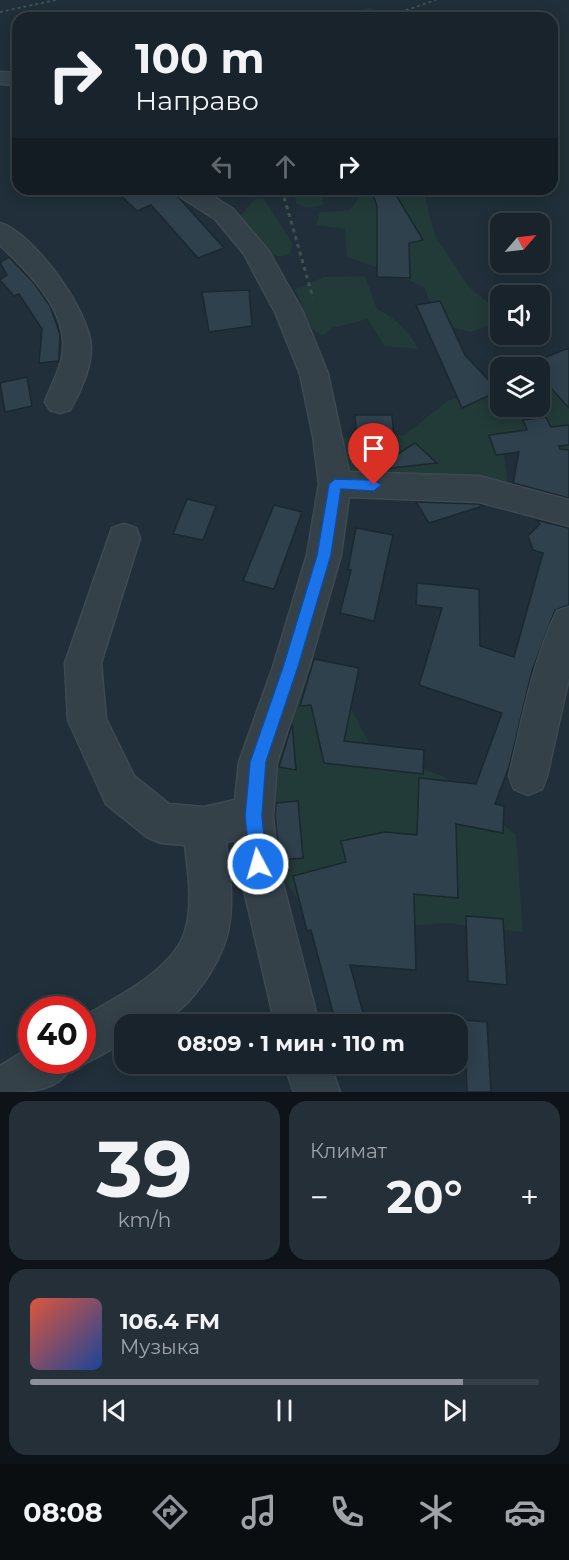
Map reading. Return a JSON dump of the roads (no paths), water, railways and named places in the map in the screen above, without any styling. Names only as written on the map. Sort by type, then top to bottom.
[{"type":"street","points":[[194,195],[224,214],[255,250],[289,312],[314,374],[328,436],[335,484],[324,555],[291,667],[258,762],[253,816],[258,864],[295,1014]]},
{"type":"street","points":[[0,231],[25,254],[60,299],[75,328],[77,349],[60,402]]},
{"type":"street","points":[[335,484],[479,489],[569,513]]},
{"type":"street","points":[[124,538],[83,663],[87,720],[120,790],[161,823],[204,827],[253,816]]},
{"type":"street","points":[[528,776],[548,687],[569,622]]},
{"type":"street","points":[[96,1034],[161,996],[192,964],[206,935],[209,898],[204,827]]},
{"type":"street","points":[[0,1092],[29,1074]]},
{"type":"street","points":[[311,1074],[317,1092]]}]
